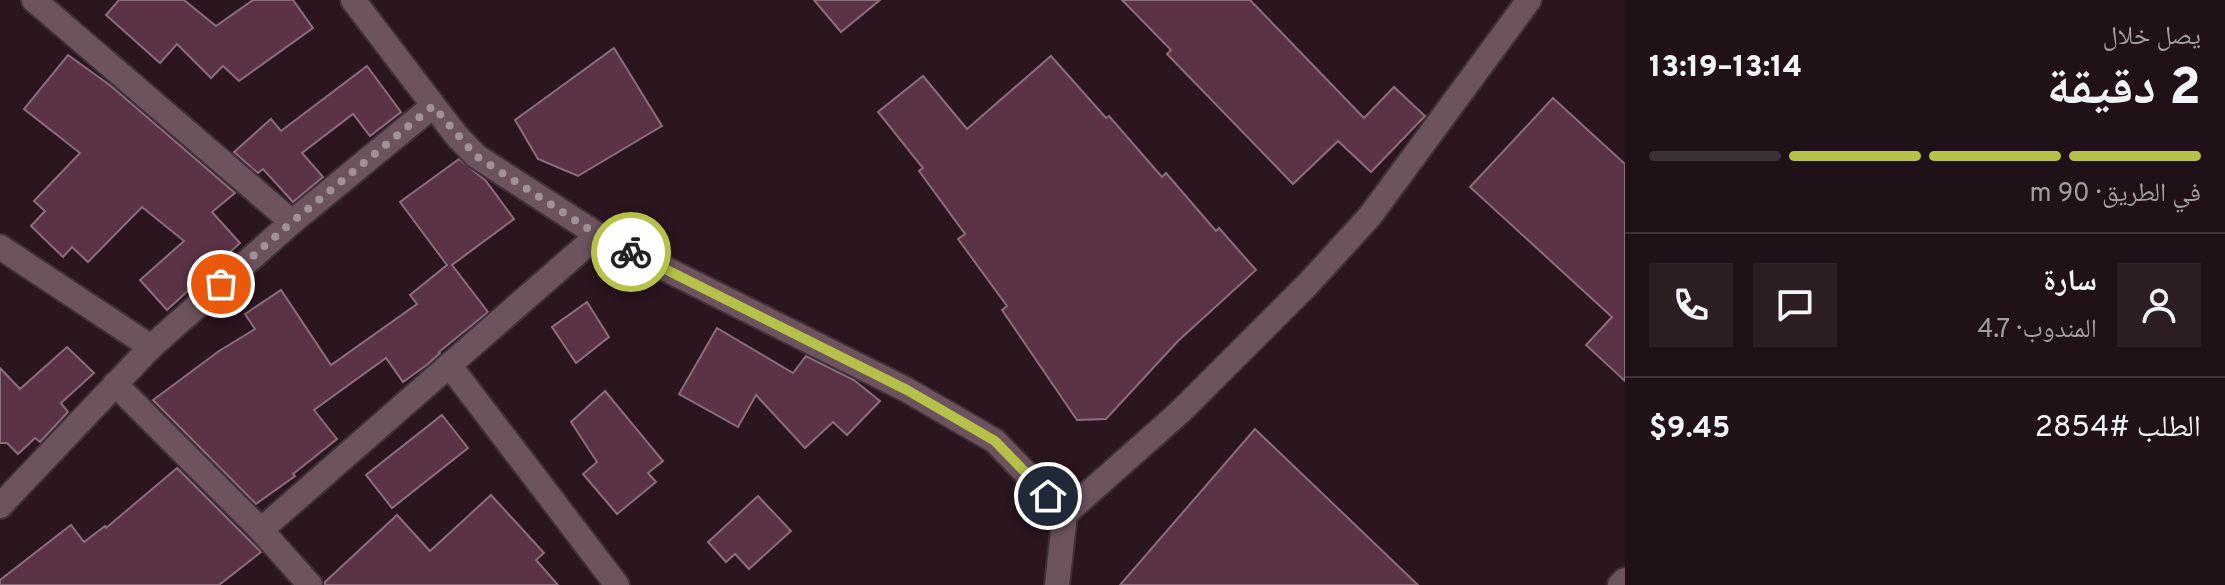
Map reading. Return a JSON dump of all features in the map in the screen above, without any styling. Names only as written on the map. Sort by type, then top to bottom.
[{"type":"street","points":[[34,0],[292,222]]},
{"type":"street","points":[[353,0],[433,106],[476,156],[598,235],[907,390],[995,441],[1065,514]]},
{"type":"street","points":[[1057,585],[1065,514],[1180,412],[1308,284],[1370,216],[1529,0]]},
{"type":"street","points":[[0,506],[151,347],[292,222],[433,106]]},
{"type":"street","points":[[261,530],[598,235]]},
{"type":"street","points":[[0,247],[151,347]]},
{"type":"street","points":[[450,366],[617,585]]},
{"type":"street","points":[[115,384],[261,530],[310,585]]},
{"type":"street","points":[[1620,585],[1625,580]]},
{"type":"building","points":[[119,0],[184,0],[216,26],[253,0],[293,0],[313,28],[239,81],[223,66],[211,78],[177,44],[160,63],[106,15]]},
{"type":"building","points":[[814,0],[880,0],[841,32]]},
{"type":"building","points":[[1122,0],[1250,0],[1364,118],[1394,87],[1425,116],[1371,172],[1338,141],[1293,184],[1167,54],[1171,50]]},
{"type":"building","points":[[614,48],[662,126],[578,176],[538,159],[515,120]]},
{"type":"building","points":[[68,55],[111,86],[235,193],[212,212],[240,243],[167,310],[140,280],[184,241],[142,207],[88,262],[72,247],[63,257],[31,226],[45,211],[34,201],[80,153],[24,109]]},
{"type":"building","points":[[1051,56],[1162,177],[1166,173],[1216,231],[1219,228],[1256,270],[1178,341],[1106,419],[1077,420],[1002,310],[1007,306],[958,239],[965,234],[919,171],[923,168],[878,112],[923,76],[967,129]]},
{"type":"building","points":[[367,66],[401,112],[370,136],[353,114],[302,153],[323,177],[293,202],[263,169],[258,173],[234,152],[271,119],[281,131]]},
{"type":"building","points":[[1553,98],[1625,164],[1625,381],[1586,345],[1612,317],[1470,187]]},
{"type":"building","points":[[459,159],[486,181],[514,219],[452,265],[488,312],[403,382],[386,358],[314,410],[337,439],[293,474],[295,476],[256,504],[153,400],[219,351],[255,329],[245,314],[281,290],[331,365],[417,304],[410,295],[447,265],[400,202]]},
{"type":"building","points":[[587,302],[609,337],[576,363],[552,327]]},
{"type":"building","points":[[717,328],[793,373],[806,356],[854,380],[880,401],[847,435],[833,422],[805,448],[756,395],[738,427],[679,394]]},
{"type":"building","points":[[67,347],[94,373],[61,403],[68,412],[40,442],[35,438],[18,454],[7,443],[0,443],[0,368],[20,389]]},
{"type":"building","points":[[605,391],[663,461],[648,473],[656,482],[617,514],[583,474],[597,462],[571,422]]},
{"type":"building","points":[[442,415],[468,448],[392,508],[366,475]]},
{"type":"building","points":[[1255,429],[1418,585],[1120,585]]},
{"type":"building","points":[[177,468],[261,552],[219,585],[0,585],[0,580],[71,525],[84,542],[106,528]]},
{"type":"building","points":[[491,495],[544,553],[536,560],[558,585],[325,585],[397,515],[430,551]]},
{"type":"building","points":[[758,496],[791,531],[749,569],[735,554],[726,562],[708,542]]},
{"type":"way so far","points":[[221,284],[433,106],[476,156],[598,235],[631,252]]},
{"type":"route","points":[[631,252],[907,390],[995,441],[1048,496]]}]
